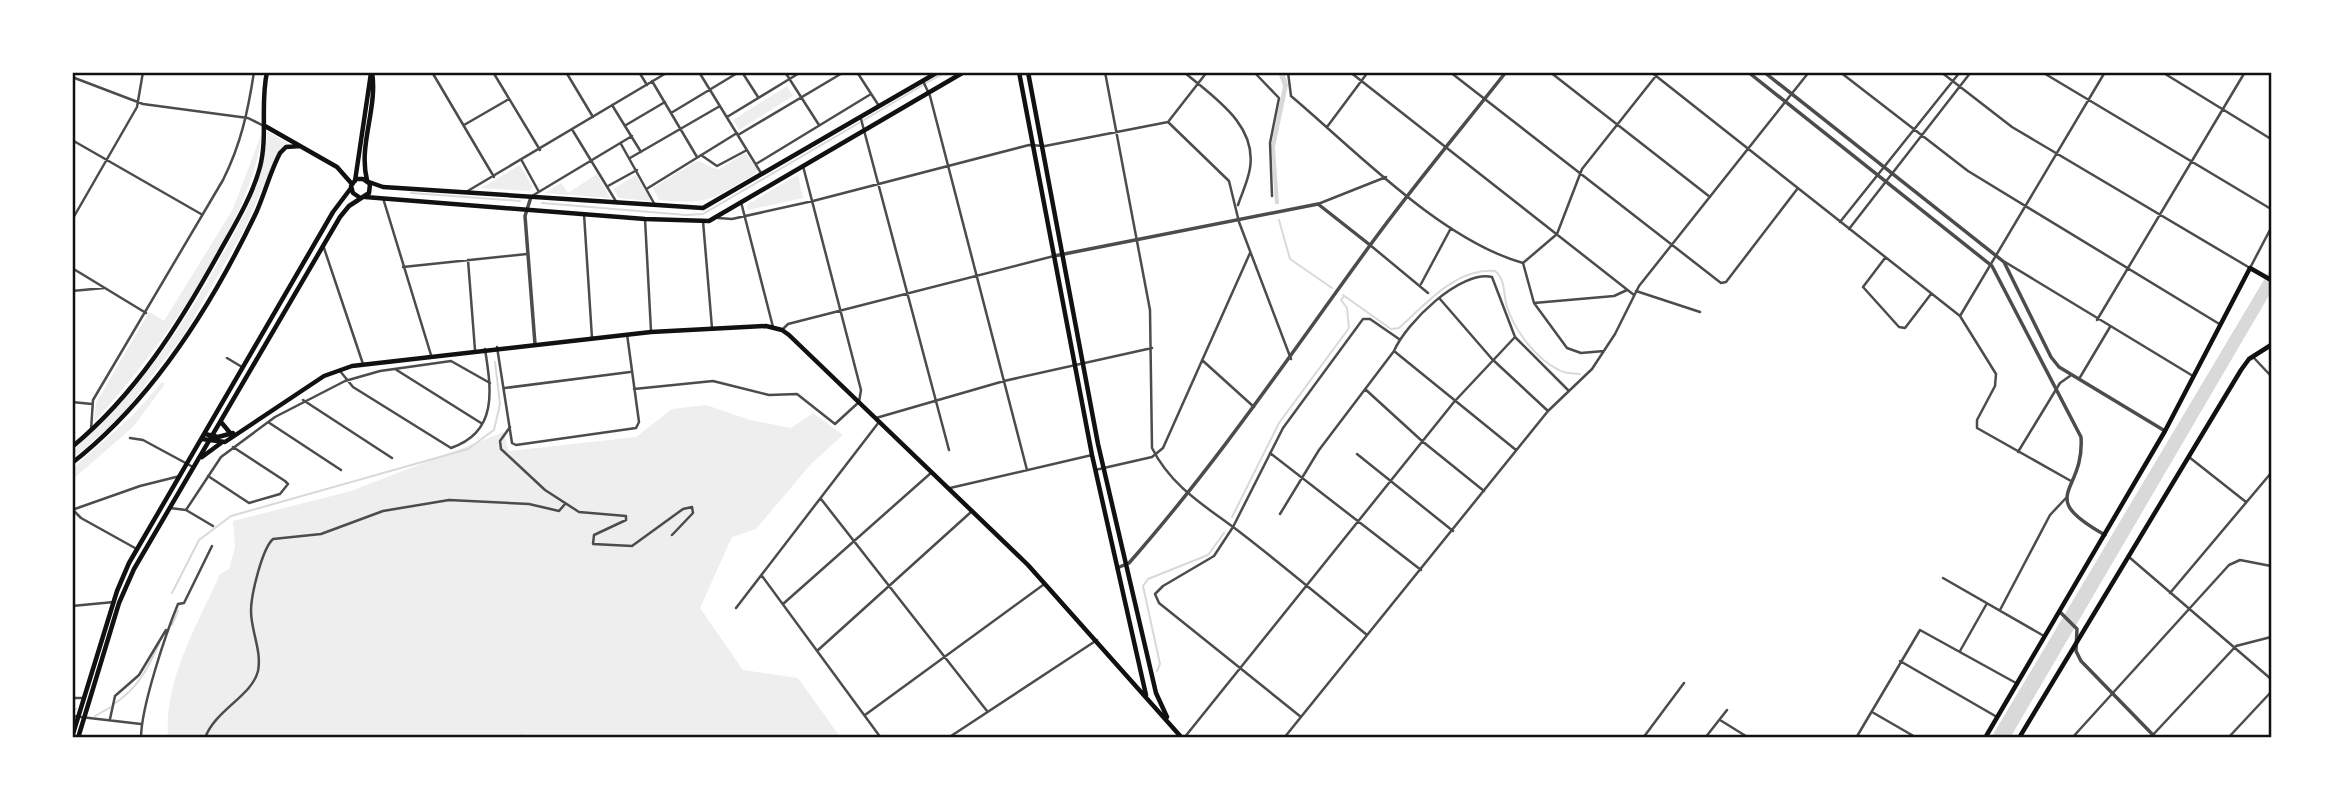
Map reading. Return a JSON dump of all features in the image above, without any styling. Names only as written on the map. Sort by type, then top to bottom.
[{"type":"main road","points":[[72,447],[119,404],[144,373],[205,279],[256,180],[262,154],[267,72]]},
{"type":"main road","points":[[117,603],[134,569],[322,246],[345,211],[370,190],[365,166],[375,93],[372,72]]},
{"type":"main road","points":[[353,184],[372,72]]},
{"type":"main road","points":[[72,737],[136,549],[333,212],[353,184],[361,178],[383,187],[703,208],[938,72]]},
{"type":"main road","points":[[362,197],[703,221],[717,218],[964,72]]},
{"type":"main road","points":[[1019,72],[1095,470],[1146,696]]},
{"type":"main road","points":[[1028,72],[1103,468],[1156,692],[1171,724]]},
{"type":"main road","points":[[264,126],[337,167],[362,197]]},
{"type":"main road","points":[[72,463],[121,419],[168,362],[246,232],[278,156],[286,147],[300,146]]},
{"type":"main road","points":[[1985,738],[2044,636],[2062,614],[2165,431],[2250,268],[2271,281]]},
{"type":"main road","points":[[198,460],[234,433],[339,369],[431,355],[627,334],[774,327],[782,330],[878,419],[1046,583],[1183,738]]},
{"type":"main road","points":[[2020,738],[2241,370],[2253,357],[2271,345]]},
{"type":"main road","points":[[221,419],[223,427],[234,433]]},
{"type":"main road","points":[[210,439],[234,433]]},
{"type":"main road","points":[[203,436],[221,443]]},
{"type":"main road","points":[[78,716],[78,738]]},
{"type":"street","points":[[72,220],[138,102],[143,72]]},
{"type":"street","points":[[91,431],[92,404],[201,214],[227,174],[248,118],[254,72]]},
{"type":"street","points":[[432,72],[494,177]]},
{"type":"street","points":[[493,72],[540,150]]},
{"type":"street","points":[[566,72],[593,117]]},
{"type":"street","points":[[639,72],[646,85]]},
{"type":"street","points":[[466,192],[668,72]]},
{"type":"street","points":[[699,72],[762,176]]},
{"type":"street","points":[[671,113],[741,72],[758,97]]},
{"type":"street","points":[[785,72],[819,125]]},
{"type":"street","points":[[727,117],[801,72]]},
{"type":"street","points":[[648,188],[844,72]]},
{"type":"street","points":[[857,72],[879,106]]},
{"type":"street","points":[[1105,72],[1150,310],[1151,443],[1156,456],[1187,494],[1233,527],[1367,635]]},
{"type":"street","points":[[1184,72],[1234,116],[1244,131],[1250,166],[1237,208]]},
{"type":"street","points":[[717,218],[744,217],[1034,146],[1168,122],[1207,72]]},
{"type":"street","points":[[1254,72],[1279,98],[1270,143],[1272,196]]},
{"type":"street","points":[[1288,72],[1289,93],[1408,195],[1451,228],[1523,263],[1534,303],[1570,350],[1581,353],[1604,351]]},
{"type":"street","points":[[1350,72],[1627,290],[1700,312]]},
{"type":"street","points":[[1328,127],[1368,72]]},
{"type":"street","points":[[1450,72],[1721,283],[1726,282],[1798,188]]},
{"type":"street","points":[[1117,568],[1125,566],[1187,494],[1291,359],[1370,245],[1506,72]]},
{"type":"street","points":[[1550,72],[1710,197]]},
{"type":"street","points":[[1651,72],[1657,74],[1961,316],[1996,374],[1995,386],[1977,420],[1977,428],[2073,482]]},
{"type":"street","points":[[1748,72],[1992,266],[2081,437],[2080,457],[2066,498],[2050,515],[2000,610]]},
{"type":"street","points":[[1764,72],[2004,262],[2193,376]]},
{"type":"street","points":[[1284,738],[1548,411],[1592,369],[1635,293],[1809,72]]},
{"type":"street","points":[[1840,72],[1969,171],[2221,325]]},
{"type":"street","points":[[1941,72],[2003,121],[2250,268],[2271,228]]},
{"type":"street","points":[[1840,222],[1960,72]]},
{"type":"street","points":[[1849,229],[1971,72]]},
{"type":"street","points":[[2042,72],[2271,209]]},
{"type":"street","points":[[1961,316],[2105,72]]},
{"type":"street","points":[[2162,72],[2271,139]]},
{"type":"street","points":[[2097,320],[2245,72]]},
{"type":"street","points":[[1523,263],[1557,234],[1580,173],[1657,74]]},
{"type":"street","points":[[72,77],[138,102],[248,118],[264,126]]},
{"type":"street","points":[[652,81],[699,156],[714,166],[747,150]]},
{"type":"street","points":[[923,81],[949,167],[1027,470]]},
{"type":"street","points":[[756,164],[871,94]]},
{"type":"street","points":[[464,125],[509,99]]},
{"type":"street","points":[[625,125],[665,102]]},
{"type":"street","points":[[612,105],[641,152]]},
{"type":"street","points":[[630,158],[720,106]]},
{"type":"street","points":[[860,118],[949,450]]},
{"type":"street","points":[[1168,122],[1229,181],[1239,222],[1291,359]]},
{"type":"street","points":[[572,130],[617,203]]},
{"type":"street","points":[[535,344],[525,210],[531,196],[632,136]]},
{"type":"street","points":[[72,140],[201,214]]},
{"type":"street","points":[[621,144],[648,188],[655,205]]},
{"type":"street","points":[[522,161],[539,192]]},
{"type":"street","points":[[634,389],[713,381],[769,395],[797,394],[835,424],[859,402],[861,390],[803,165]]},
{"type":"street","points":[[608,186],[637,170]]},
{"type":"street","points":[[782,330],[788,324],[976,274],[1063,254],[1239,222],[1318,204],[1386,177]]},
{"type":"street","points":[[383,198],[431,355]]},
{"type":"street","points":[[741,202],[774,327]]},
{"type":"street","points":[[1318,204],[1428,293]]},
{"type":"street","points":[[584,214],[592,338]]},
{"type":"street","points":[[645,219],[651,332]]},
{"type":"street","points":[[703,221],[712,328]]},
{"type":"street","points":[[1421,285],[1451,228]]},
{"type":"street","points":[[322,246],[363,365]]},
{"type":"street","points":[[1095,470],[1156,456],[1163,448],[1250,253]]},
{"type":"street","points":[[403,267],[527,254]]},
{"type":"street","points":[[1885,258],[1863,287],[1899,327],[1905,328],[1931,293]]},
{"type":"street","points":[[468,260],[475,350]]},
{"type":"street","points":[[2004,262],[2054,362],[2070,376],[2165,431]]},
{"type":"street","points":[[72,268],[146,313]]},
{"type":"street","points":[[1280,514],[1364,388],[1394,351],[1399,339],[1440,299],[1464,282],[1481,276],[1492,277],[1515,337],[1569,391]]},
{"type":"street","points":[[72,291],[104,288]]},
{"type":"street","points":[[1534,303],[1614,296],[1627,290]]},
{"type":"street","points":[[1440,299],[1492,359],[1548,411]]},
{"type":"street","points":[[1301,717],[1154,597],[1159,588],[1210,561],[1233,527],[1269,453],[1291,416],[1363,319],[1370,319],[1399,339]]},
{"type":"street","points":[[2078,380],[2110,327]]},
{"type":"street","points":[[497,347],[514,445],[631,430],[639,422],[627,334]]},
{"type":"street","points":[[1183,738],[1454,402],[1515,337]]},
{"type":"street","points":[[736,608],[821,499],[878,419],[936,398],[1082,361],[1152,348]]},
{"type":"street","points":[[339,369],[345,381],[452,448],[469,442],[491,402],[485,349]]},
{"type":"street","points":[[1394,351],[1516,450]]},
{"type":"street","points":[[2253,357],[2271,376]]},
{"type":"street","points":[[227,358],[243,367]]},
{"type":"street","points":[[1202,360],[1254,407]]},
{"type":"street","points":[[186,510],[216,461],[233,447],[303,400],[345,381],[395,369],[451,362],[490,383]]},
{"type":"street","points":[[395,369],[481,423]]},
{"type":"street","points":[[505,388],[632,372]]},
{"type":"street","points":[[2018,452],[2057,388],[2070,376]]},
{"type":"street","points":[[1364,388],[1422,442],[1484,491]]},
{"type":"street","points":[[303,400],[392,458]]},
{"type":"street","points":[[72,402],[92,404]]},
{"type":"street","points":[[268,422],[341,470]]},
{"type":"street","points":[[510,426],[500,441],[501,449],[539,485],[565,504],[585,514],[626,516],[626,520],[592,538],[597,545],[627,547],[636,544],[686,507],[692,507],[693,513],[672,535]]},
{"type":"street","points":[[130,438],[143,440],[194,468]]},
{"type":"street","points":[[207,475],[249,503],[280,494],[288,484],[233,447]]},
{"type":"street","points":[[1269,453],[1421,570]]},
{"type":"street","points":[[1357,454],[1453,531]]},
{"type":"street","points":[[950,488],[1092,455]]},
{"type":"street","points":[[2189,457],[2246,502]]},
{"type":"street","points":[[783,604],[932,472]]},
{"type":"street","points":[[2170,593],[2271,473]]},
{"type":"street","points":[[136,549],[81,518],[72,510],[140,486],[180,476]]},
{"type":"street","points":[[2066,498],[2074,516],[2105,535]]},
{"type":"street","points":[[205,738],[214,719],[250,685],[257,674],[259,661],[251,611],[265,549],[273,539],[321,534],[383,511],[449,499],[529,504],[559,511],[565,504]]},
{"type":"street","points":[[821,499],[987,711]]},
{"type":"street","points":[[170,508],[186,510],[213,526]]},
{"type":"street","points":[[817,651],[973,510]]},
{"type":"street","points":[[110,719],[115,696],[139,675],[178,604],[184,603],[212,546]]},
{"type":"street","points":[[2129,557],[2271,679]]},
{"type":"street","points":[[2072,738],[2233,562],[2245,560],[2271,566]]},
{"type":"street","points":[[762,576],[881,738]]},
{"type":"street","points":[[1943,578],[2044,636]]},
{"type":"street","points":[[865,715],[1046,583]]},
{"type":"street","points":[[72,607],[117,603]]},
{"type":"street","points":[[1960,651],[1987,604]]},
{"type":"street","points":[[2062,614],[2077,629],[2078,657],[2153,737],[2235,647],[2271,637]]},
{"type":"street","points":[[2077,629],[2088,625]]},
{"type":"street","points":[[141,738],[142,724],[164,647],[166,630]]},
{"type":"street","points":[[1856,738],[1916,632],[1926,631],[2016,683]]},
{"type":"street","points":[[948,738],[1097,640]]},
{"type":"street","points":[[1900,661],[1997,717]]},
{"type":"street","points":[[1643,738],[1684,683]]},
{"type":"street","points":[[2228,738],[2271,692]]},
{"type":"street","points":[[72,698],[87,698]]},
{"type":"street","points":[[1705,738],[1727,710]]},
{"type":"street","points":[[1872,712],[1917,738]]},
{"type":"street","points":[[78,716],[142,724]]},
{"type":"street","points":[[1720,720],[1749,738]]},
{"type":"shaded area","points":[[1278,72],[1284,72],[1288,85],[1275,147],[1279,204],[1275,204],[1271,146],[1283,86]]},
{"type":"shaded area","points":[[787,86],[793,96],[739,130],[733,120]]},
{"type":"shaded area","points":[[267,131],[289,144],[277,155],[245,228],[185,333],[119,419],[72,459],[72,451],[116,409],[154,363],[204,288],[251,199],[266,149]]},
{"type":"shaded area","points":[[262,132],[255,168],[241,206],[198,286],[145,361],[94,422],[96,403],[149,312],[164,321],[233,209]]},
{"type":"shaded area","points":[[745,153],[757,169],[756,173],[710,198],[690,202],[659,200],[653,188],[695,162],[699,161],[718,170]]},
{"type":"shaded area","points":[[520,165],[533,188],[529,191],[481,188]]},
{"type":"shaded area","points":[[597,174],[610,198],[545,193],[561,183],[568,193]]},
{"type":"shaded area","points":[[798,174],[803,198],[748,210],[747,205]]},
{"type":"shaded area","points":[[636,175],[650,201],[619,198],[613,189]]},
{"type":"shaded area","points":[[2271,268],[2271,292],[2010,738],[1991,738]]},
{"type":"shaded area","points":[[162,382],[165,384],[133,427],[72,480],[72,469],[134,414]]},
{"type":"shaded area","points":[[706,405],[750,420],[791,428],[813,413],[843,435],[811,464],[756,529],[732,537],[700,608],[743,670],[798,678],[841,738],[168,738],[171,695],[184,653],[220,574],[229,569],[235,547],[233,521],[351,491],[504,432],[509,451],[636,437],[672,409]]},
{"type":"waterway","points":[[926,83],[946,72]]},
{"type":"waterway","points":[[864,120],[923,85]]},
{"type":"waterway","points":[[542,203],[686,215],[703,214],[859,123]]},
{"type":"waterway","points":[[411,193],[520,201]]},
{"type":"waterway","points":[[1279,220],[1290,259],[1332,288]]},
{"type":"waterway","points":[[1343,295],[1391,329],[1399,328],[1454,281],[1467,275],[1495,271],[1503,283],[1511,316],[1527,343],[1550,365],[1564,372],[1580,374]]},
{"type":"waterway","points":[[1232,517],[1279,423],[1349,328],[1347,308],[1341,300],[1344,296]]},
{"type":"waterway","points":[[172,593],[199,540],[231,516],[468,449],[494,430],[500,404],[495,362]]},
{"type":"waterway","points":[[1157,671],[1160,664],[1143,586],[1148,579],[1208,555],[1224,533]]},
{"type":"waterway","points":[[172,625],[178,611]]},
{"type":"waterway","points":[[114,704],[141,678],[159,644]]},
{"type":"waterway","points":[[95,716],[111,707]]},
{"type":"waterway","points":[[72,710],[76,709]]}]
